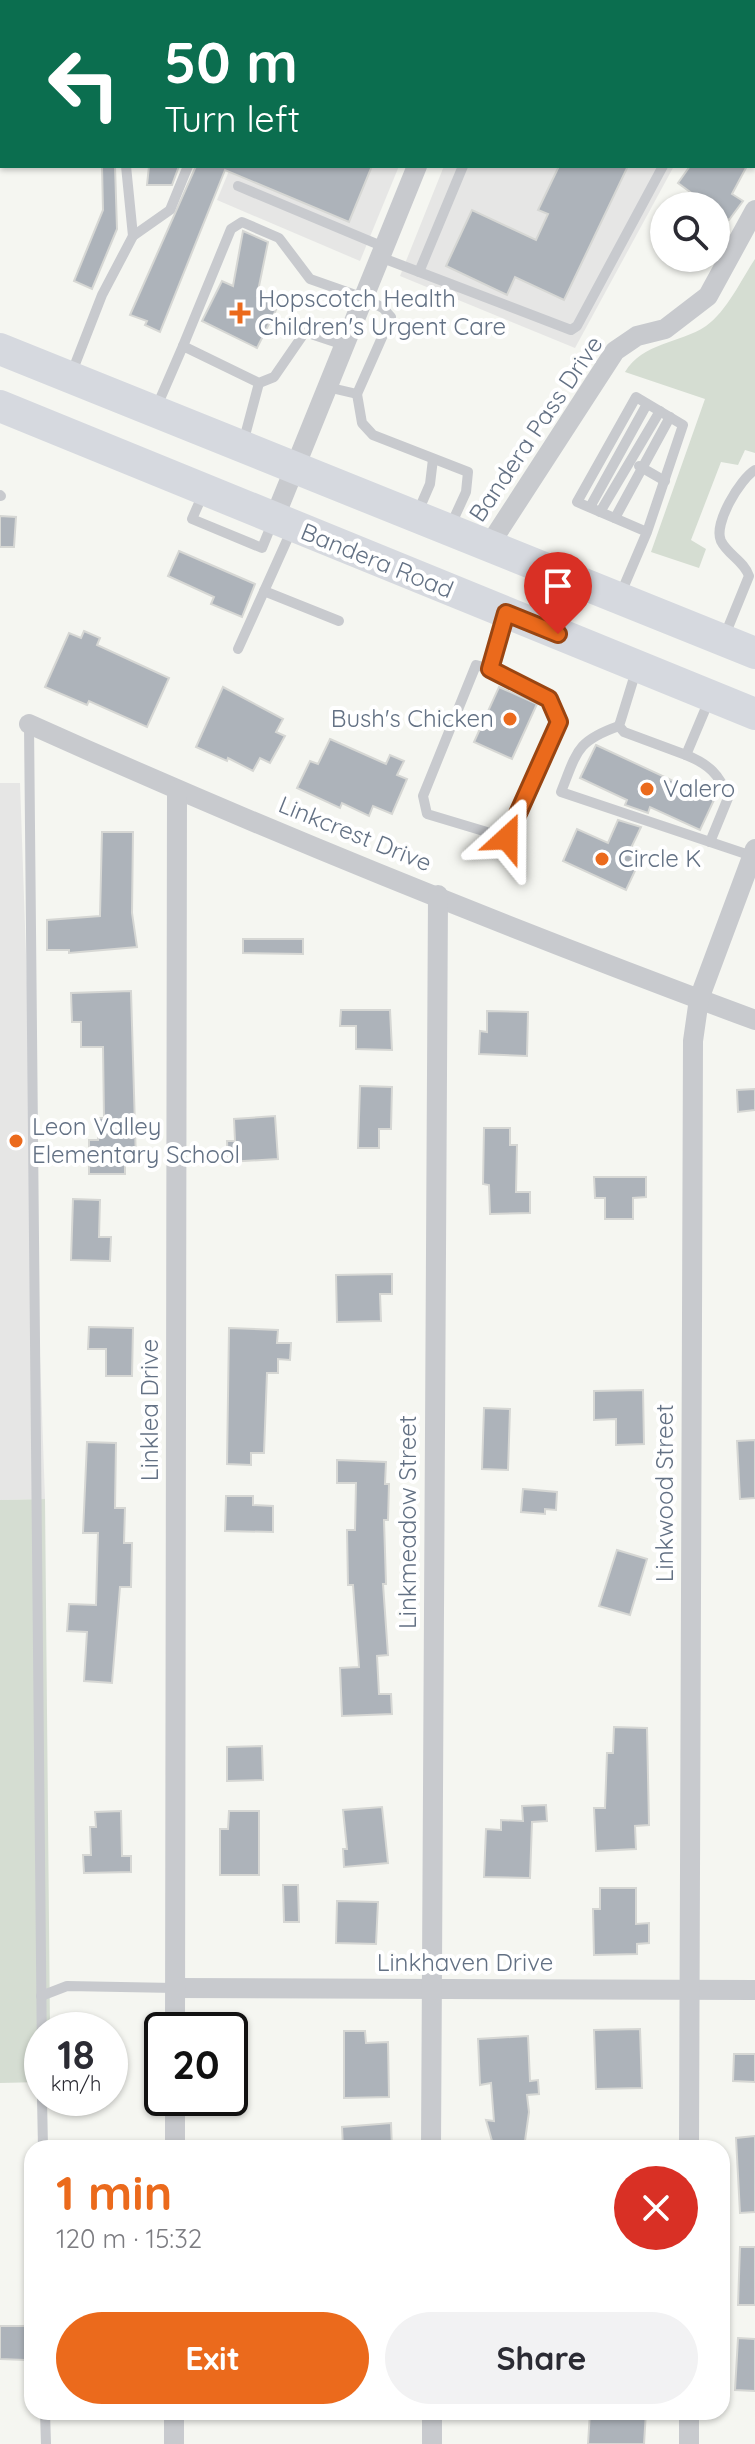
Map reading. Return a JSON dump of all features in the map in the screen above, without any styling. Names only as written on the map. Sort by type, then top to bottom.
[{"type":"main road","points":[[0,349],[755,653]]},
{"type":"main road","name":"Bandera Road","points":[[0,406],[204,490],[277,537],[506,613],[755,714]]},
{"type":"street","points":[[277,537],[295,467],[416,168]]},
{"type":"street","name":"Bandera Pass Drive","points":[[488,547],[615,351],[637,336],[665,329],[708,296],[755,210]]},
{"type":"street","name":"Linkcrest Drive","points":[[29,724],[177,790],[755,1020]]},
{"type":"street","name":"Linklea Drive","points":[[175,2012],[177,790]]},
{"type":"street","name":"Linkwood Street","points":[[689,2140],[693,1041],[699,999],[752,864]]},
{"type":"street","name":"Linkmeadow Street","points":[[431,2140],[438,895]]},
{"type":"street","name":"Linkhaven Drive","points":[[175,1988],[755,1990]]},
{"type":"street","points":[[175,2116],[175,2140]]},
{"type":"street","points":[[174,2420],[174,2444]]},
{"type":"street","points":[[432,2420],[432,2444]]},
{"type":"street","points":[[689,2420],[689,2444]]},
{"type":"lane","points":[[126,168],[133,236]]},
{"type":"lane","points":[[70,377],[102,295],[133,236],[170,210],[187,168]]},
{"type":"lane","points":[[419,272],[462,168]]},
{"type":"lane","points":[[238,186],[419,272],[571,330],[577,326],[606,275],[662,168]]},
{"type":"lane","points":[[155,411],[231,229],[242,222],[279,238],[310,279],[364,298],[383,308],[391,317],[357,394],[362,423],[373,435],[468,472],[466,492],[449,530]]},
{"type":"lane","points":[[183,346],[259,383],[274,377],[305,332],[344,345]]},
{"type":"lane","points":[[242,446],[259,383]]},
{"type":"lane","points":[[327,387],[357,394]]},
{"type":"lane","points":[[618,599],[647,532],[683,425],[636,397],[614,451],[577,502],[647,532]]},
{"type":"lane","points":[[595,510],[665,414]]},
{"type":"lane","points":[[615,518],[642,468],[665,414]]},
{"type":"lane","points":[[614,451],[665,481]]},
{"type":"lane","points":[[415,517],[430,484],[433,459]]},
{"type":"lane","points":[[723,640],[749,576],[746,568],[721,541],[720,527],[736,489],[755,470]]},
{"type":"lane","points":[[238,649],[264,591],[277,537]]},
{"type":"lane","points":[[264,591],[339,621]]},
{"type":"lane","points":[[490,669],[506,613]]},
{"type":"lane","points":[[476,665],[490,669],[549,699],[559,722],[507,838],[427,814],[423,796],[476,665]]},
{"type":"lane","points":[[619,726],[637,666]]},
{"type":"lane","points":[[686,755],[711,696]]},
{"type":"lane","points":[[29,724],[41,2012]]},
{"type":"lane","points":[[619,726],[624,732],[707,764],[722,781],[728,798],[710,842]]},
{"type":"lane","points":[[619,726],[594,735],[578,750],[561,792],[710,842],[752,864]]},
{"type":"lane","points":[[41,1996],[67,1986],[175,1988]]},
{"type":"lane","points":[[42,2116],[43,2140]]},
{"type":"lane","points":[[45,2420],[46,2444]]},
{"type":"shaded area","points":[[230,168],[398,168],[360,261],[217,200]]},
{"type":"shaded area","points":[[443,168],[673,168],[660,192],[650,192],[650,210],[575,348],[400,276]]},
{"type":"shaded area","points":[[755,259],[755,453],[745,450],[738,465],[721,462],[691,540],[706,549],[699,568],[651,552],[705,399],[625,372],[651,349],[696,332],[714,320]]},
{"type":"shaded area","name":"Leon Valley Elementary School","points":[[0,783],[20,783],[45,1499],[0,1500]]},
{"type":"shaded area","points":[[45,1499],[50,2012],[24,2012],[24,2082],[0,2083],[0,1500]]},
{"type":"building","points":[[102,168],[115,168],[117,229],[92,289],[74,281],[103,210]]},
{"type":"building","points":[[149,168],[178,168],[172,185],[147,185]]},
{"type":"building","points":[[195,168],[371,168],[349,222],[225,170],[160,332],[145,325],[147,321],[130,315]]},
{"type":"building","points":[[558,168],[627,168],[564,300],[515,277],[507,295],[446,266],[472,210],[536,240],[548,214],[538,210]]},
{"type":"building","points":[[689,168],[746,168],[732,194],[743,201],[730,219],[730,192],[690,192],[678,183]]},
{"type":"building","name":"Hopscotch Health Children's Urgent Care","points":[[243,231],[268,242],[257,296],[278,306],[257,348],[202,321],[222,281],[233,286]]},
{"type":"building","points":[[0,516],[16,517],[14,547],[0,547]]},
{"type":"building","points":[[179,551],[255,584],[242,617],[211,604],[214,597],[168,576]]},
{"type":"building","points":[[84,631],[100,638],[97,645],[169,678],[147,727],[89,701],[87,705],[45,687],[69,633],[81,638]]},
{"type":"building","points":[[223,687],[283,719],[276,732],[285,736],[270,763],[260,758],[253,771],[196,747]]},
{"type":"building","points":[[499,687],[537,704],[512,759],[474,742]]},
{"type":"building","points":[[330,739],[386,764],[390,755],[404,761],[397,775],[407,779],[392,814],[373,806],[369,816],[342,803],[340,808],[297,788],[310,761],[318,764]]},
{"type":"building","name":"Valero","points":[[596,745],[714,800],[700,830],[650,807],[648,813],[625,805],[627,800],[580,778]]},
{"type":"building","name":"Circle K","points":[[618,820],[641,827],[629,852],[641,858],[626,890],[563,861],[577,829],[608,843]]},
{"type":"building","points":[[102,832],[133,832],[132,913],[137,947],[69,953],[69,950],[47,950],[47,920],[100,916]]},
{"type":"building","points":[[243,939],[303,939],[303,954],[243,953]]},
{"type":"building","points":[[131,991],[136,1161],[125,1161],[125,1174],[89,1174],[89,1140],[98,1140],[98,1118],[104,1118],[103,1047],[81,1047],[81,1022],[72,1022],[71,993]]},
{"type":"building","points":[[341,1010],[390,1010],[392,1050],[356,1049],[356,1026],[340,1026]]},
{"type":"building","points":[[487,1011],[528,1012],[527,1056],[479,1054],[480,1031],[487,1032]]},
{"type":"building","points":[[360,1086],[392,1087],[391,1129],[379,1129],[379,1148],[358,1148]]},
{"type":"building","points":[[755,1089],[755,1110],[738,1112],[737,1090]]},
{"type":"building","points":[[275,1116],[278,1159],[228,1162],[227,1141],[235,1141],[234,1119]]},
{"type":"building","points":[[484,1128],[510,1128],[510,1145],[517,1145],[516,1192],[530,1192],[530,1213],[490,1214],[489,1185],[483,1184]]},
{"type":"building","points":[[594,1177],[646,1177],[646,1197],[633,1198],[633,1219],[605,1219],[605,1198],[595,1198]]},
{"type":"building","points":[[73,1199],[100,1200],[99,1237],[111,1237],[110,1261],[71,1260]]},
{"type":"building","points":[[392,1274],[392,1294],[380,1294],[381,1321],[337,1322],[336,1275]]},
{"type":"building","points":[[89,1327],[133,1328],[132,1376],[106,1376],[106,1349],[88,1349]]},
{"type":"building","points":[[229,1328],[278,1330],[277,1343],[291,1343],[290,1360],[278,1359],[278,1373],[267,1373],[264,1453],[251,1453],[251,1465],[227,1464]]},
{"type":"building","points":[[643,1390],[644,1444],[616,1445],[616,1419],[594,1420],[594,1391]]},
{"type":"building","points":[[484,1408],[510,1409],[508,1470],[482,1469]]},
{"type":"building","points":[[755,1440],[755,1498],[740,1499],[737,1441]]},
{"type":"building","points":[[87,1442],[116,1443],[115,1508],[125,1508],[124,1543],[132,1543],[131,1587],[120,1587],[112,1683],[84,1681],[87,1632],[67,1631],[69,1604],[96,1605],[98,1533],[83,1533]]},
{"type":"building","points":[[337,1460],[386,1462],[385,1484],[389,1484],[388,1520],[384,1520],[386,1584],[383,1584],[388,1655],[377,1656],[379,1694],[391,1694],[392,1714],[342,1716],[340,1668],[359,1667],[353,1585],[348,1585],[347,1530],[355,1530],[356,1483],[337,1483]]},
{"type":"building","points":[[523,1489],[557,1492],[556,1510],[545,1509],[545,1514],[521,1512]]},
{"type":"building","points":[[226,1496],[253,1496],[253,1505],[273,1506],[273,1532],[225,1531]]},
{"type":"building","points":[[617,1550],[647,1559],[630,1615],[599,1606]]},
{"type":"building","points":[[614,1727],[647,1728],[649,1825],[635,1826],[636,1849],[596,1851],[594,1808],[605,1808],[607,1753],[613,1753]]},
{"type":"building","points":[[262,1746],[263,1780],[227,1781],[227,1747]]},
{"type":"building","points":[[546,1805],[547,1821],[532,1822],[530,1878],[484,1877],[486,1829],[501,1830],[501,1820],[523,1821],[522,1806]]},
{"type":"building","points":[[382,1807],[388,1863],[344,1867],[343,1849],[347,1849],[343,1810]]},
{"type":"building","points":[[121,1811],[122,1856],[131,1856],[131,1872],[84,1873],[83,1855],[91,1855],[90,1827],[96,1827],[95,1812]]},
{"type":"building","points":[[229,1811],[259,1811],[259,1875],[220,1875],[220,1829],[228,1829]]},
{"type":"building","points":[[283,1885],[298,1885],[299,1922],[284,1922]]},
{"type":"building","points":[[600,1888],[636,1888],[636,1924],[649,1923],[649,1943],[637,1944],[637,1954],[594,1955],[593,1909],[600,1909]]},
{"type":"building","points":[[337,1901],[378,1902],[376,1944],[336,1943]]},
{"type":"building","points":[[640,2029],[642,2088],[596,2089],[594,2030]]},
{"type":"building","points":[[344,2031],[365,2031],[366,2043],[388,2042],[389,2097],[344,2098]]},
{"type":"building","points":[[528,2036],[530,2081],[538,2080],[539,2094],[527,2095],[529,2112],[525,2140],[492,2140],[486,2120],[494,2121],[491,2083],[480,2085],[478,2039]]},
{"type":"building","points":[[734,2054],[755,2054],[755,2082],[733,2081]]},
{"type":"building","points":[[391,2123],[392,2140],[343,2140],[342,2127]]},
{"type":"building","points":[[755,2136],[755,2212],[740,2213],[736,2138]]},
{"type":"building","points":[[740,2247],[755,2247],[755,2305],[738,2305]]},
{"type":"building","points":[[0,2326],[24,2326],[24,2360],[0,2359]]},
{"type":"building","points":[[738,2338],[755,2339],[755,2391],[735,2390]]},
{"type":"building","points":[[590,2420],[646,2420],[644,2444],[588,2444]]},
{"type":"place","name":"Hopscotch Health Children's Urgent Care","points":[[240,313]]},
{"type":"place","name":"Bush's Chicken","points":[[510,719]]},
{"type":"place","name":"Valero","points":[[647,789]]},
{"type":"place","name":"Circle K","points":[[602,859]]},
{"type":"place","name":"Leon Valley Elementary School","points":[[16,1141]]},
{"type":"route","points":[[507,838],[559,722],[549,699],[490,669],[506,613],[558,634]]}]
